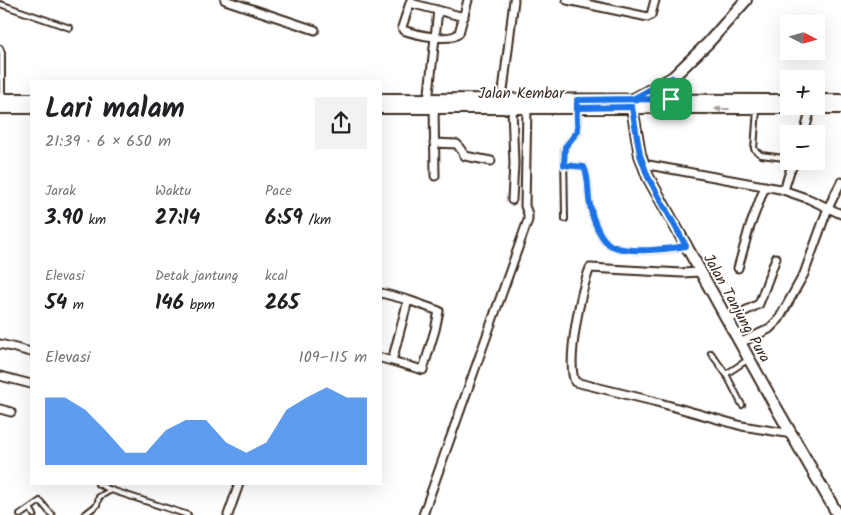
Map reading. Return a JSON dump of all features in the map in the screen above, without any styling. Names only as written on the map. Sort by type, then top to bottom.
[{"type":"main road","points":[[633,103],[672,78],[708,43],[746,0]]},
{"type":"main road","points":[[671,99],[672,78]]},
{"type":"main road","points":[[1,102],[30,99]]},
{"type":"main road","name":"Jalan Kembar","points":[[382,99],[432,106]]},
{"type":"main road","name":"Jalan Kembar","points":[[382,108],[516,104],[577,107],[671,99],[757,104],[780,101]]},
{"type":"main road","name":"Jalan Kembar","points":[[825,102],[841,100]]},
{"type":"main road","points":[[1,102],[30,108]]},
{"type":"main road","name":"Jalan Kembar","points":[[633,103],[780,104]]},
{"type":"main road","name":"Jalan Tanjung Pura","points":[[633,103],[636,137],[643,164],[656,192],[838,515]]},
{"type":"main road","name":"Jalan Kembar","points":[[825,106],[841,108]]},
{"type":"street","points":[[225,0],[315,30]]},
{"type":"street","points":[[464,17],[410,1],[402,27],[403,30],[420,36],[456,37],[459,33],[464,17],[468,0]]},
{"type":"street","points":[[512,200],[516,104],[514,0]]},
{"type":"street","points":[[571,0],[648,18],[651,15],[654,0]]},
{"type":"street","points":[[435,176],[432,106],[438,10]]},
{"type":"street","points":[[423,515],[528,220],[525,206],[516,104]]},
{"type":"street","points":[[434,143],[457,144],[465,156],[491,161]]},
{"type":"street","points":[[643,164],[784,190],[841,214]]},
{"type":"street","points":[[784,190],[791,170]]},
{"type":"street","points":[[740,344],[769,328],[779,319],[804,274],[828,208],[841,182]]},
{"type":"street","points":[[738,268],[749,229],[765,186]]},
{"type":"street","points":[[727,320],[759,304],[776,258]]},
{"type":"street","points":[[700,272],[590,268],[574,331],[573,380],[579,384],[653,401],[742,426],[792,434]]},
{"type":"street","points":[[382,293],[439,311],[423,370],[382,358]]},
{"type":"street","points":[[392,361],[408,300]]},
{"type":"street","points":[[0,344],[30,352]]},
{"type":"street","points":[[0,376],[30,384]]},
{"type":"street","points":[[0,409],[11,412]]},
{"type":"street","points":[[228,515],[239,485]]},
{"type":"lane","points":[[0,4],[70,28]]},
{"type":"lane","points":[[0,48],[2,53],[1,102]]},
{"type":"lane","points":[[757,104],[754,149],[761,155],[780,157]]},
{"type":"lane","points":[[565,219],[565,147],[577,134],[577,107]]},
{"type":"lane","points":[[564,165],[584,167],[591,210],[602,235],[610,245],[621,248],[651,250],[686,246]]},
{"type":"lane","points":[[711,353],[726,374],[742,405]]},
{"type":"lane","points":[[726,374],[749,359]]},
{"type":"lane","points":[[100,485],[188,515]]},
{"type":"lane","points":[[84,515],[97,506],[100,497],[111,490]]},
{"type":"lane","points":[[20,515],[40,501],[52,515]]},
{"type":"lane","points":[[30,508],[34,515]]},
{"type":"route","points":[[671,99],[577,100],[577,108],[632,107],[640,155],[648,177],[686,246],[664,250],[638,250],[614,247],[606,241],[594,219],[584,167],[564,165],[565,147],[578,131],[576,123],[577,100],[633,99],[672,78],[671,99]]}]
